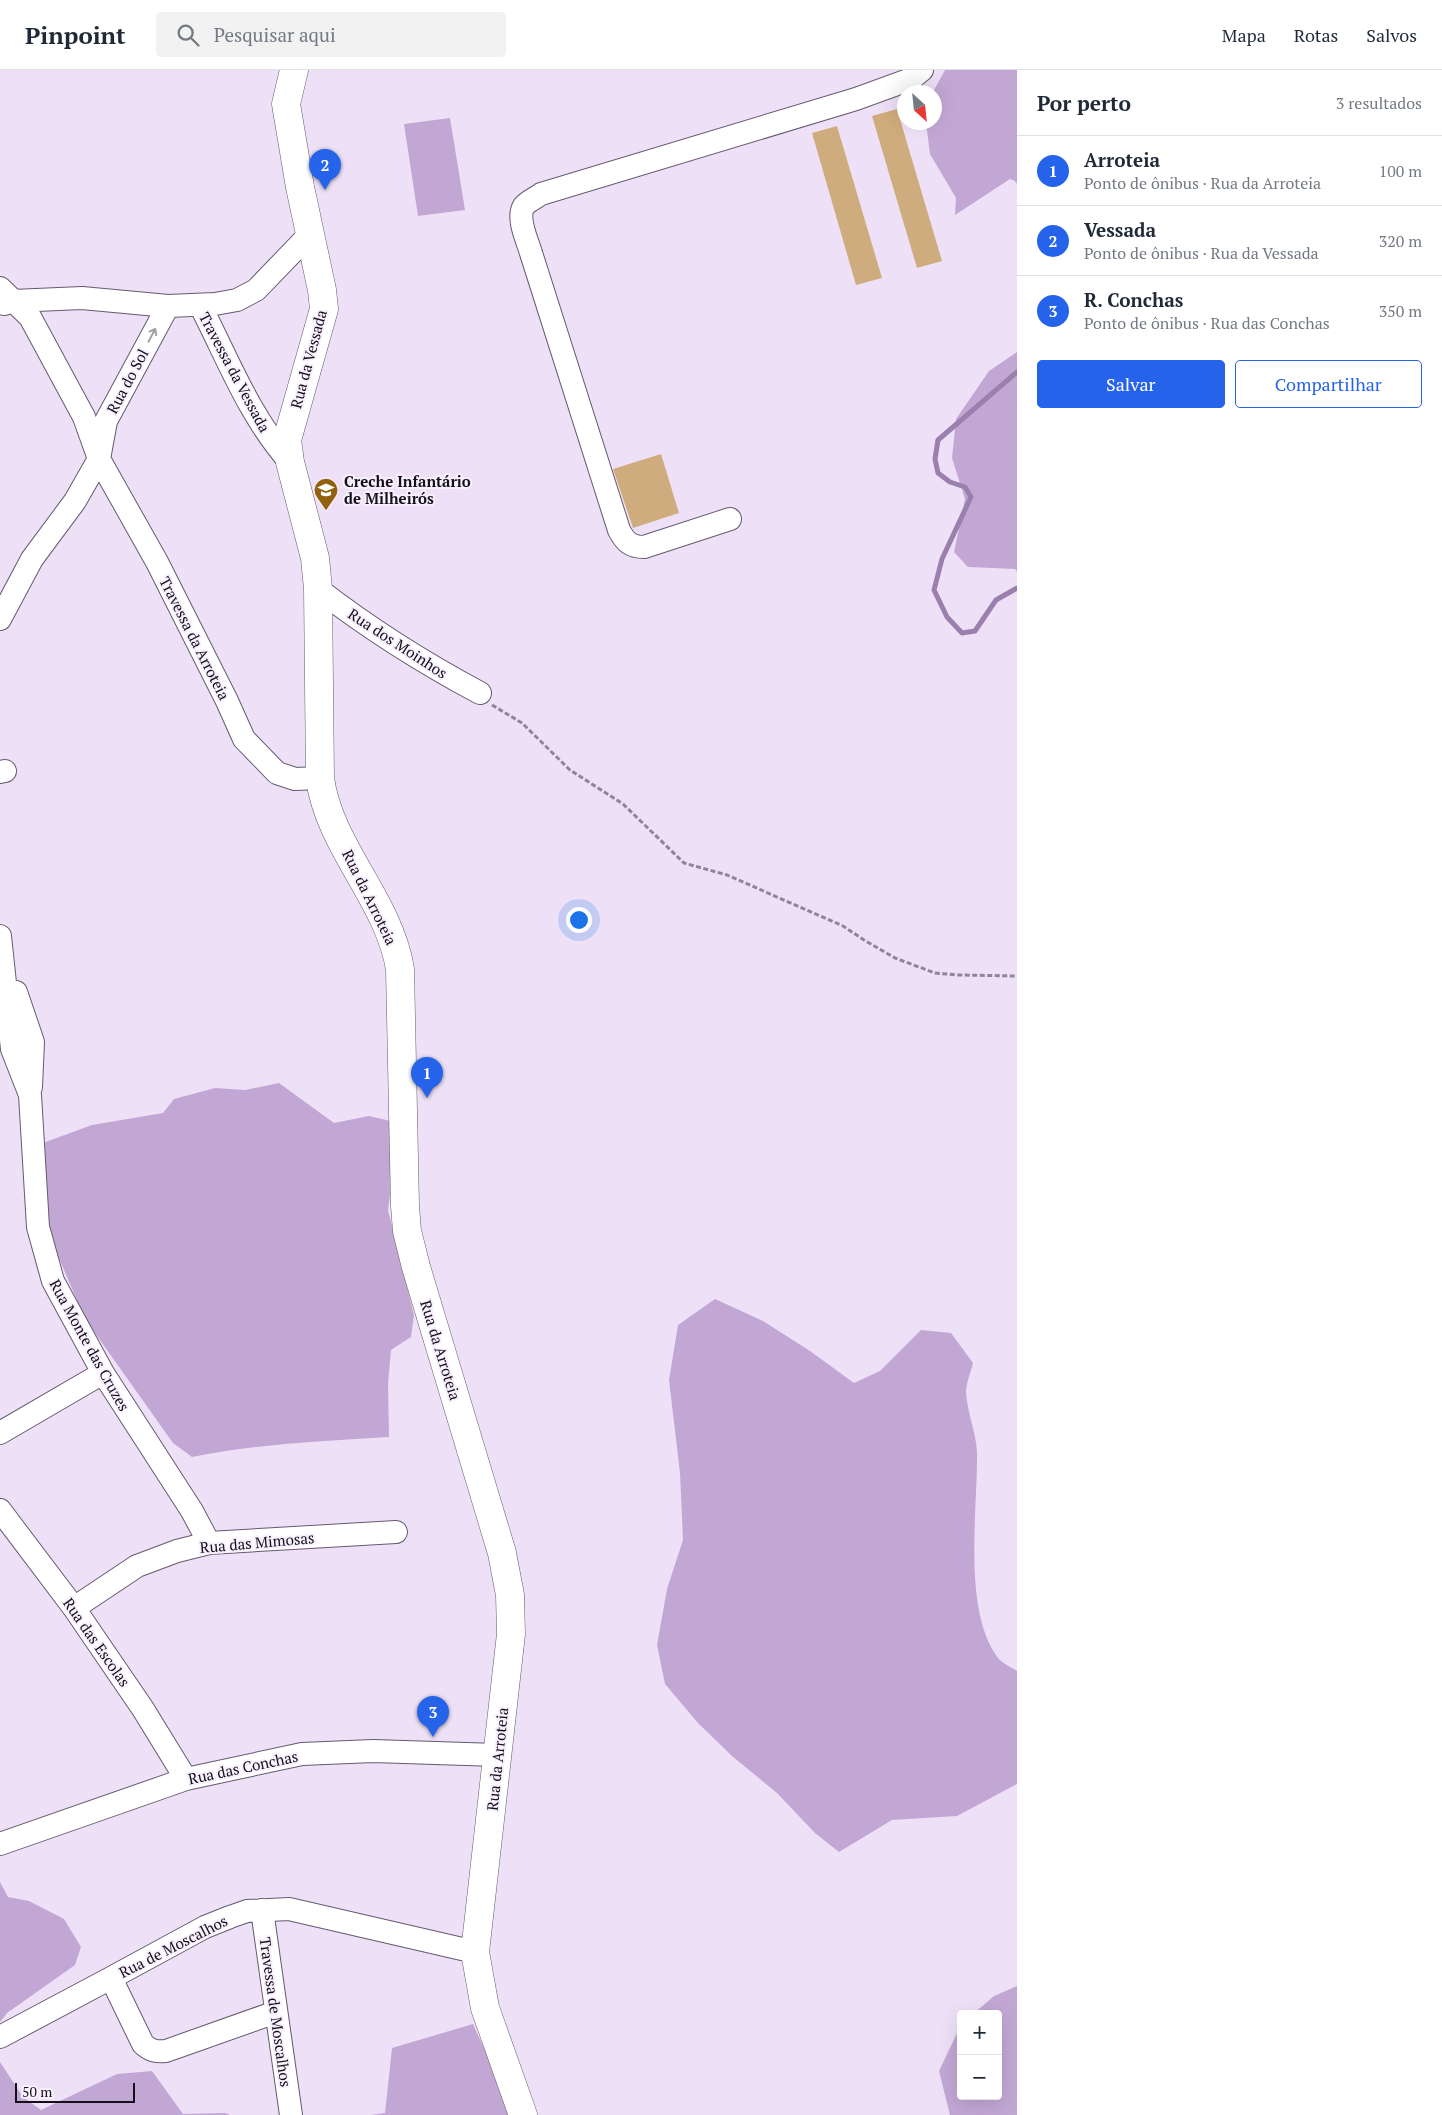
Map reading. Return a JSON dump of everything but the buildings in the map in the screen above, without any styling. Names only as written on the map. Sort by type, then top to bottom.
[{"type":"main road","name":"Rua da Vessada","points":[[294,70],[286,104],[324,309],[287,440],[290,462],[316,558],[318,588]]},
{"type":"main road","name":"Rua da Arroteia","points":[[318,588],[320,778],[322,792],[336,828],[391,932],[398,952],[407,1231],[416,1267],[502,1554],[510,1595],[511,1634],[475,1952],[485,2008],[523,2115]]},
{"type":"street","points":[[730,519],[644,547],[634,547],[624,540],[619,530],[531,254],[522,222],[522,213],[525,206],[541,194],[865,96],[911,79],[922,70]]},
{"type":"street","points":[[4,298],[82,298],[168,306],[200,305],[237,300],[256,290],[310,234]]},
{"type":"street","points":[[0,619],[32,559],[75,501],[99,459],[84,417],[30,317],[4,298]]},
{"type":"street","name":"Travessa da Vessada","points":[[200,305],[251,409],[272,442],[290,462]]},
{"type":"street","name":"Rua do Sol","points":[[99,459],[106,421],[168,306]]},
{"type":"street","name":"Travessa da Arroteia","points":[[99,459],[157,562],[227,701],[244,739],[276,773],[295,779],[320,778]]},
{"type":"street","name":"Rua dos Moinhos","points":[[318,588],[373,631],[428,665],[480,693]]},
{"type":"street","name":"Rua Monte das Cruzes","points":[[2,947],[12,1048],[30,1096],[38,1227],[44,1256],[53,1281],[103,1373],[192,1511],[209,1543]]},
{"type":"street","points":[[0,1433],[103,1373]]},
{"type":"street","name":"Rua das Escolas","points":[[0,1510],[74,1608],[143,1709],[186,1779]]},
{"type":"street","name":"Rua das Mimosas","points":[[74,1608],[137,1566],[177,1551],[209,1543],[396,1532]]},
{"type":"street","name":"Rua das Conchas","points":[[0,1844],[186,1779],[302,1754],[373,1752],[498,1756]]},
{"type":"street","name":"Rua de Moscalhos","points":[[276,2012],[166,2051],[156,2052],[149,2050],[144,2044],[112,1978],[221,1920],[247,1911],[289,1909],[475,1952]]},
{"type":"street","name":"Travessa de Moscalhos","points":[[262,1910],[291,2115]]},
{"type":"street","points":[[0,2037],[112,1978]]},
{"type":"path","points":[[480,693],[487,701],[522,723],[570,770],[622,804],[684,863],[736,878],[844,926],[895,958],[935,973],[1017,976]]},
{"type":"shaded area","points":[[945,70],[1017,70],[1017,184],[1010,179],[955,215],[956,198],[930,154],[927,130],[942,130],[942,85],[937,85]]},
{"type":"shaded area","points":[[450,118],[465,210],[418,216],[404,124]]},
{"type":"shaded area","points":[[1017,352],[1017,572],[1015,569],[968,567],[954,552],[965,499],[952,458],[956,419],[989,371]]},
{"type":"shaded area","points":[[279,1083],[334,1123],[369,1116],[399,1123],[388,1210],[414,1315],[411,1337],[391,1350],[388,1384],[389,1437],[265,1446],[192,1457],[173,1443],[85,1319],[41,1216],[40,1144],[92,1125],[163,1113],[174,1099],[215,1088],[245,1090]]},
{"type":"shaded area","points":[[715,1299],[763,1321],[810,1351],[854,1383],[880,1371],[921,1330],[951,1333],[973,1363],[966,1392],[977,1452],[974,1559],[976,1587],[980,1614],[987,1638],[998,1658],[1017,1671],[1017,1784],[957,1816],[892,1820],[839,1852],[815,1833],[777,1793],[732,1756],[698,1723],[665,1684],[657,1645],[667,1589],[683,1540],[680,1473],[669,1380],[678,1325]]},
{"type":"shaded area","points":[[0,1882],[8,1897],[29,1901],[64,1919],[81,1947],[75,1965],[7,2013],[0,2022]]},
{"type":"shaded area","points":[[1017,1986],[1017,2115],[950,2115],[939,2071],[957,2033],[957,2100],[1002,2100],[1002,2010],[978,2010],[994,1996]]},
{"type":"shaded area","points":[[473,2024],[514,2115],[371,2115],[385,2113],[392,2048]]},
{"type":"shaded area","points":[[0,2062],[23,2097],[41,2110],[117,2074],[152,2071],[183,2114],[225,2113],[230,2115],[0,2115]]},
{"type":"waterway","points":[[1017,372],[938,440],[935,459],[938,473],[950,482],[965,487],[971,497],[942,559],[934,590],[947,617],[962,633],[975,631],[996,600],[1017,588]]},
{"type":"place","name":"Vessada","points":[[325,190]]},
{"type":"place","name":"Creche Infantário de Milheirós","points":[[326,511]]},
{"type":"place","name":"Arroteia","points":[[427,1098]]},
{"type":"place","name":"R. Conchas","points":[[433,1737]]}]
